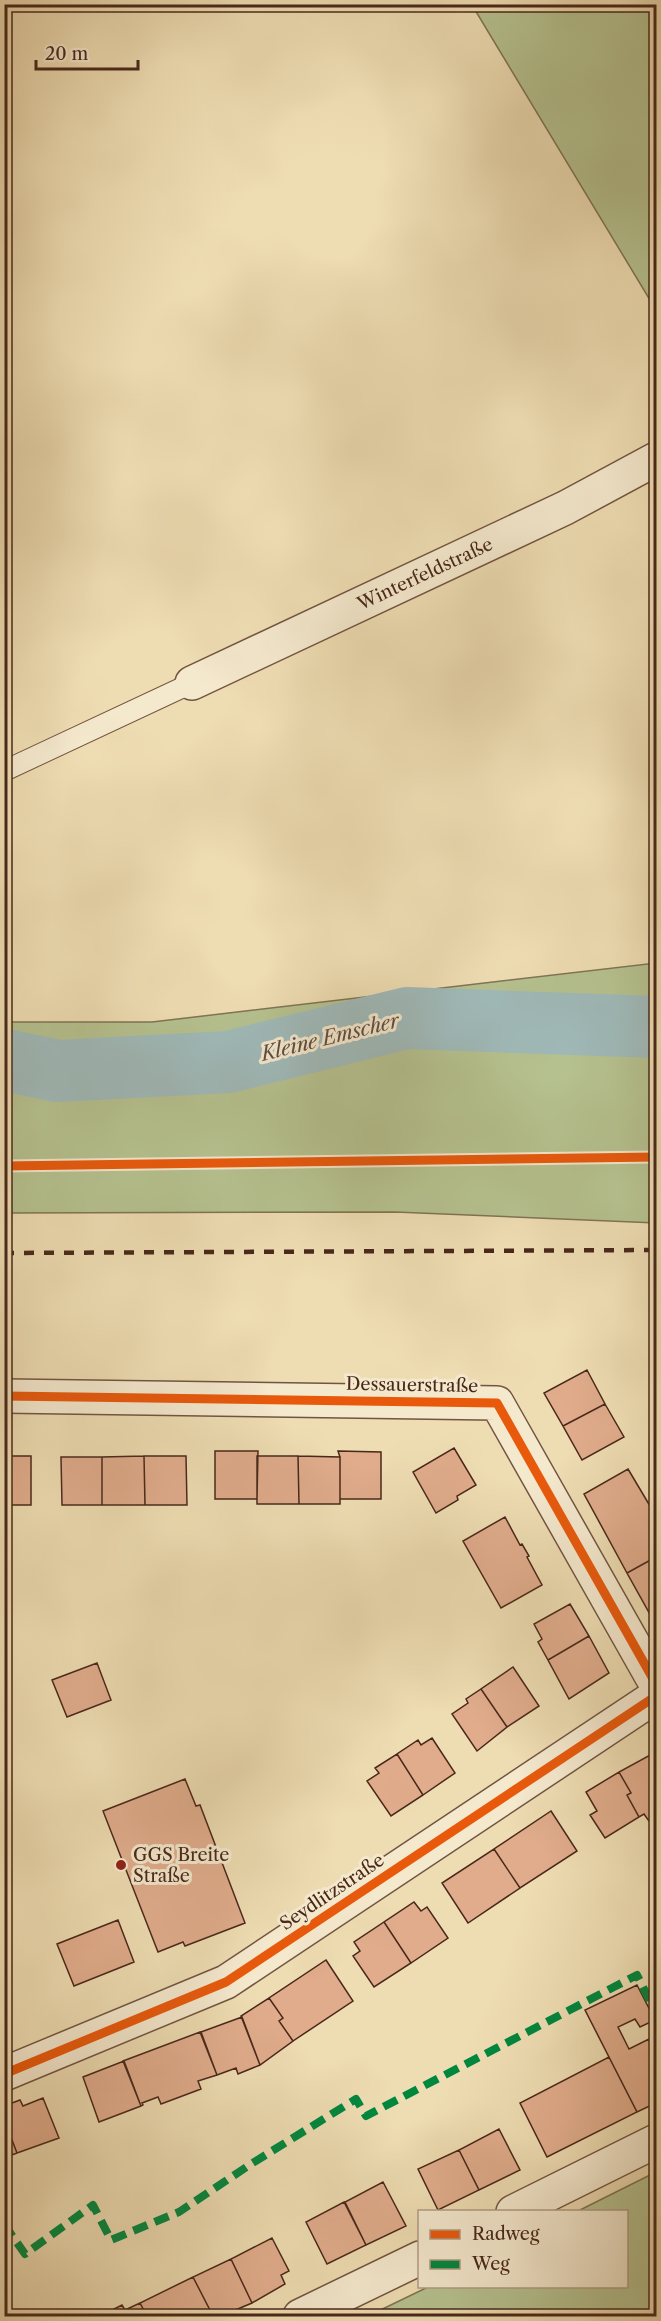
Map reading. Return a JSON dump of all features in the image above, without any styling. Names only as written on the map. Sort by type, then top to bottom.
[{"type":"street","name":"Winterfeldstraße","points":[[192,683],[565,508],[657,459]]},
{"type":"street","name":"Dessauerstraße","points":[[4,1396],[497,1403],[657,1684]]},
{"type":"street","name":"Seydlitzstraße","points":[[4,2074],[226,1982],[657,1696]]},
{"type":"street","points":[[515,2210],[657,2141]]},
{"type":"street","points":[[300,2316],[418,2259]]},
{"type":"lane","points":[[4,771],[192,683]]},
{"type":"green space","points":[[472,5],[656,5],[656,310]]},
{"type":"green space","points":[[656,963],[656,1223],[395,1212],[5,1213],[5,1022],[152,1022]]},
{"type":"green space","points":[[656,2172],[656,2316],[368,2316],[426,2288],[628,2288],[628,2210],[580,2210]]},
{"type":"building","points":[[587,1370],[605,1404],[563,1426],[544,1393]]},
{"type":"building","points":[[605,1404],[624,1437],[582,1460],[563,1426]]},
{"type":"building","points":[[454,1448],[476,1485],[457,1496],[458,1500],[436,1513],[413,1472]]},
{"type":"building","points":[[215,1451],[258,1451],[257,1499],[215,1499]]},
{"type":"building","points":[[338,1451],[381,1452],[381,1499],[340,1499]]},
{"type":"building","points":[[4,1456],[31,1456],[31,1505],[4,1505]]},
{"type":"building","points":[[144,1456],[186,1456],[187,1505],[145,1505]]},
{"type":"building","points":[[144,1456],[145,1505],[102,1505],[102,1457]]},
{"type":"building","points":[[257,1456],[298,1456],[299,1504],[257,1504]]},
{"type":"building","points":[[298,1456],[340,1457],[340,1504],[299,1504]]},
{"type":"building","points":[[61,1457],[102,1457],[102,1505],[62,1505]]},
{"type":"building","points":[[628,1469],[656,1516],[656,1557],[627,1573],[584,1494]]},
{"type":"building","points":[[505,1517],[520,1545],[522,1544],[529,1556],[527,1557],[542,1585],[501,1608],[463,1541]]},
{"type":"building","points":[[656,1557],[656,1625],[627,1573]]},
{"type":"building","points":[[570,1604],[589,1636],[548,1660],[538,1642],[542,1639],[534,1624]]},
{"type":"building","points":[[589,1636],[609,1673],[569,1699],[548,1660]]},
{"type":"building","points":[[97,1663],[111,1700],[67,1717],[52,1680]]},
{"type":"building","points":[[513,1667],[539,1706],[507,1727],[481,1689]]},
{"type":"building","points":[[481,1689],[507,1727],[477,1751],[452,1714],[468,1703],[466,1699]]},
{"type":"building","points":[[432,1738],[455,1773],[423,1795],[397,1754],[418,1740],[421,1745]]},
{"type":"building","points":[[397,1754],[423,1795],[391,1816],[367,1781],[379,1773],[375,1768]]},
{"type":"building","points":[[652,1754],[656,1761],[656,1825],[653,1819],[649,1821],[644,1814],[639,1817],[627,1795],[631,1793],[619,1772]]},
{"type":"building","points":[[619,1772],[631,1793],[627,1795],[639,1817],[605,1838],[590,1815],[597,1811],[586,1792]]},
{"type":"building","points":[[185,1779],[196,1806],[200,1805],[245,1923],[185,1946],[183,1942],[158,1952],[103,1811]]},
{"type":"building","points":[[551,1811],[577,1851],[520,1888],[494,1849]]},
{"type":"building","points":[[494,1849],[520,1888],[468,1923],[442,1883]]},
{"type":"building","points":[[414,1902],[421,1911],[427,1907],[448,1938],[411,1963],[384,1922]]},
{"type":"building","points":[[118,1920],[134,1962],[74,1986],[57,1944]]},
{"type":"building","points":[[384,1922],[411,1963],[374,1987],[353,1956],[360,1951],[354,1942]]},
{"type":"building","points":[[326,1960],[353,2001],[293,2041],[279,2021],[283,2018],[269,1998]]},
{"type":"building","points":[[637,1985],[655,2020],[640,2027],[635,2019],[618,2027],[629,2049],[649,2039],[656,2049],[656,2103],[637,2112],[585,2010]]},
{"type":"building","points":[[269,1998],[283,2018],[279,2021],[293,2041],[260,2065],[241,2016]]},
{"type":"building","points":[[242,2017],[260,2065],[238,2074],[236,2068],[217,2075],[201,2032]]},
{"type":"building","points":[[200,2032],[217,2075],[198,2081],[201,2089],[161,2104],[158,2097],[142,2103],[141,2106],[123,2061]]},
{"type":"building","points":[[609,2057],[637,2112],[547,2157],[520,2103]]},
{"type":"building","points":[[124,2061],[141,2106],[99,2122],[83,2077]]},
{"type":"building","points":[[43,2098],[59,2138],[17,2153],[4,2119],[4,2106],[20,2100],[23,2106]]},
{"type":"building","points":[[4,2119],[17,2153],[4,2158]]},
{"type":"building","points":[[499,2129],[520,2170],[479,2190],[459,2150]]},
{"type":"building","points":[[459,2150],[479,2190],[438,2210],[418,2169]]},
{"type":"building","points":[[383,2182],[406,2226],[366,2245],[345,2202]]},
{"type":"building","points":[[344,2202],[366,2245],[327,2264],[306,2222]]},
{"type":"building","points":[[272,2238],[289,2271],[281,2275],[285,2284],[252,2303],[231,2259]]},
{"type":"building","points":[[231,2259],[252,2303],[221,2316],[213,2316],[193,2277]]},
{"type":"building","points":[[193,2277],[213,2316],[147,2316],[140,2303]]},
{"type":"building","points":[[140,2303],[147,2316],[102,2315],[122,2305],[125,2310]]},
{"type":"waterway","name":"Kleine Emscher","points":[[4,1060],[58,1071],[228,1062],[407,1018],[656,1027]]},
{"type":"railway","points":[[4,1253],[656,1250]]},
{"type":"marked path","points":[[4,2224],[25,2254],[93,2205],[111,2240],[179,2212],[356,2099],[366,2116],[637,1975],[656,2013]]},
{"type":"cycle path","points":[[4,1166],[656,1157]]},
{"type":"cycle path","points":[[4,1396],[497,1403],[656,1684]]},
{"type":"cycle path","points":[[4,2074],[226,1982],[656,1696]]},
{"type":"place","name":"GGS Breite Straße","points":[[121,1865]]}]
